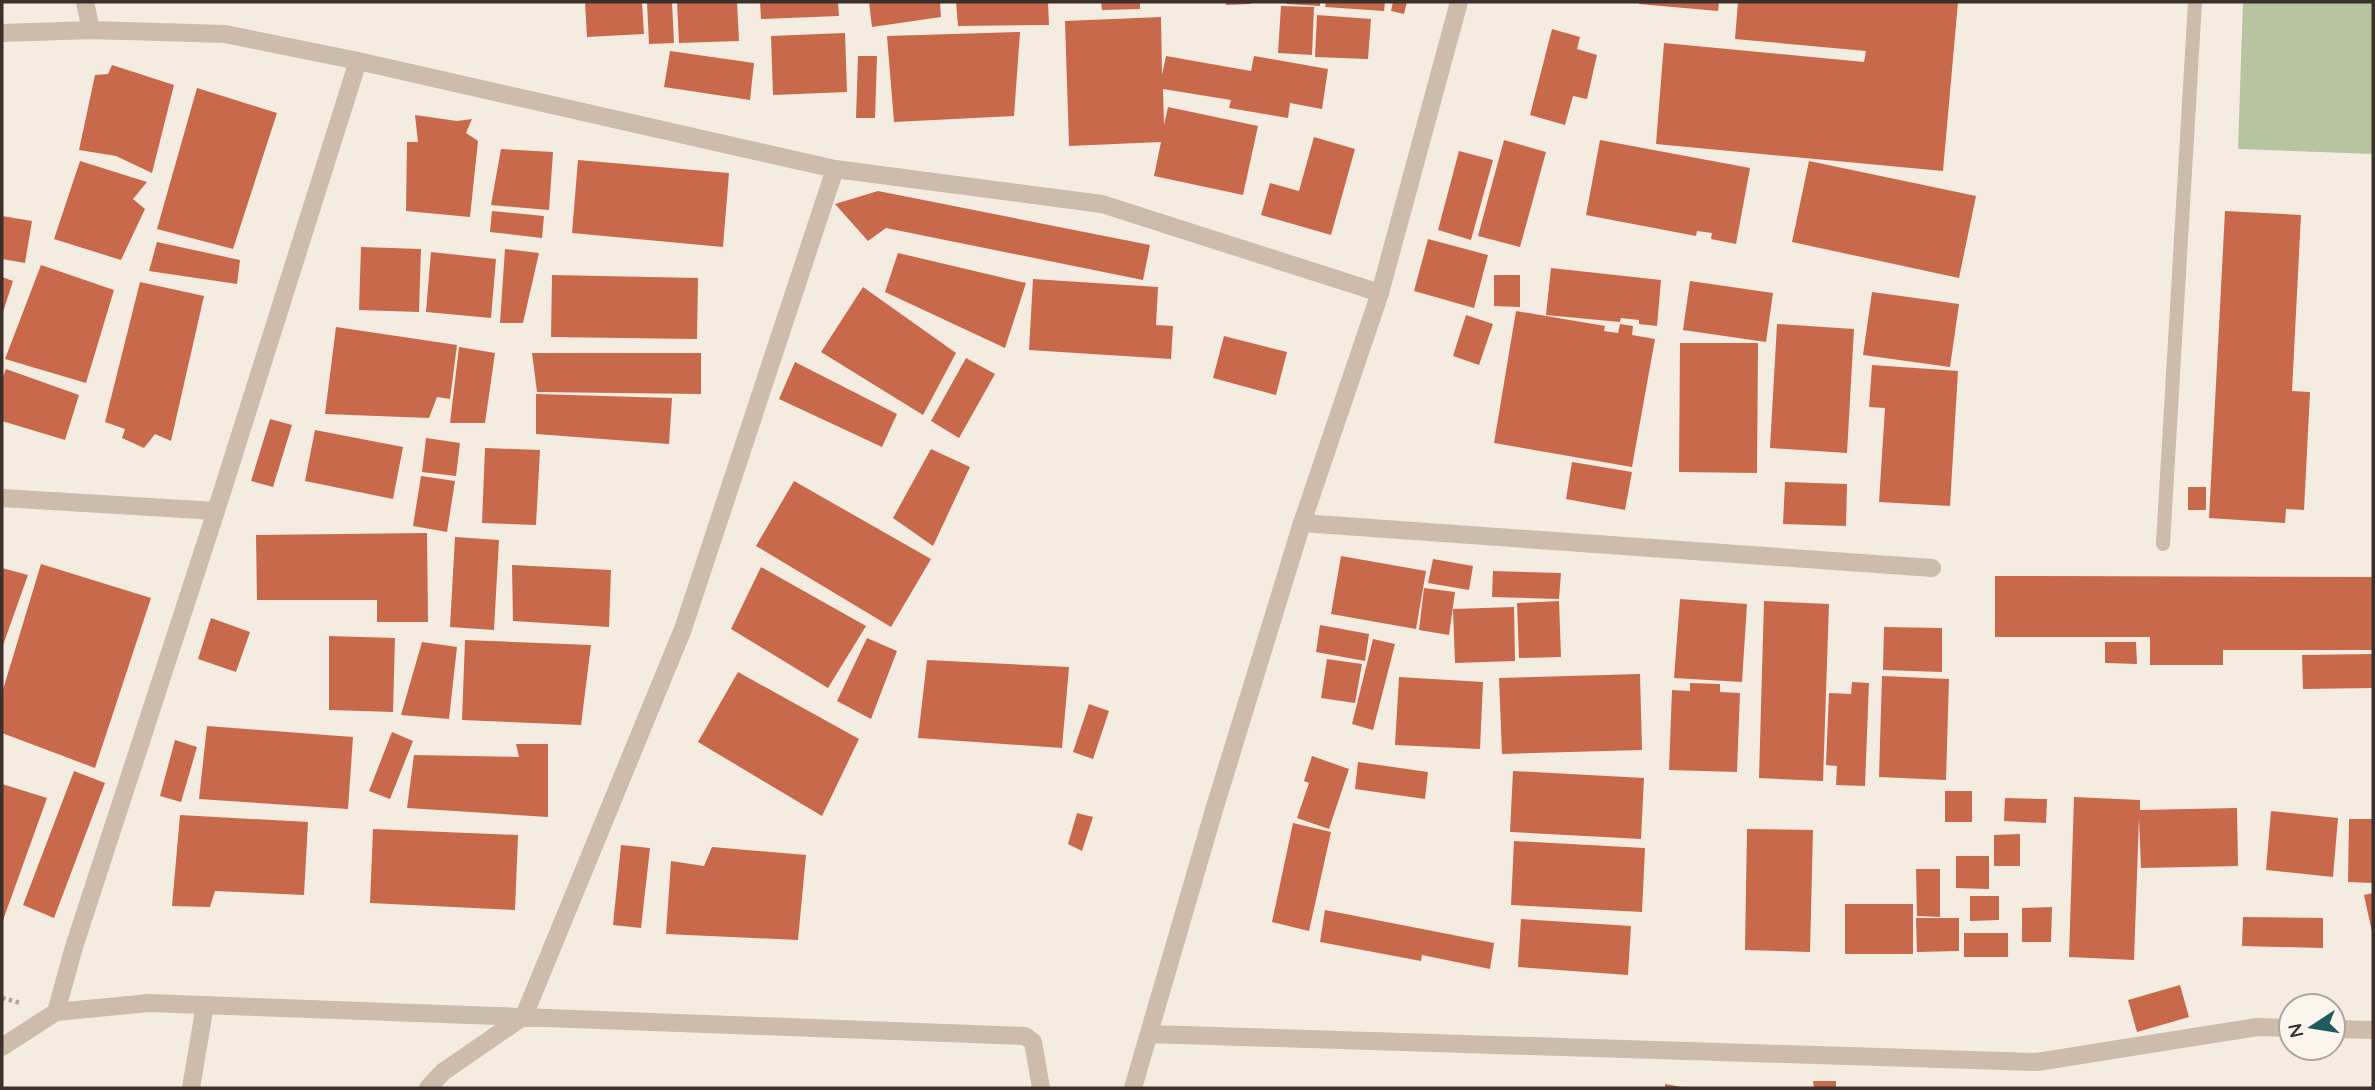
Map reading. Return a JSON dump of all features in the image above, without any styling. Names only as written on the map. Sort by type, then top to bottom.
[{"type":"street","points":[[85,2],[91,30]]},
{"type":"street","points":[[1133,1088],[1302,523],[1381,293],[1459,2]]},
{"type":"street","points":[[2,33],[91,30],[225,34],[358,61],[835,169],[1102,204],[1381,293]]},
{"type":"street","points":[[56,1012],[78,934],[358,61]]},
{"type":"street","points":[[428,1088],[443,1072],[524,1016],[683,629],[835,169]]},
{"type":"street","points":[[2,498],[216,510]]},
{"type":"street","points":[[1302,523],[1932,568]]},
{"type":"street","points":[[2,1047],[56,1012],[149,1003],[524,1016],[1025,1036],[1033,1042],[1041,1088]]},
{"type":"street","points":[[191,1088],[205,1005]]},
{"type":"street","points":[[1149,1034],[2037,1062],[2257,1027],[2277,1028]]},
{"type":"street","points":[[2347,1029],[2373,1030]]},
{"type":"lane","points":[[2163,544],[2195,2]]},
{"type":"green space","points":[[2243,2],[2373,2],[2373,154],[2238,149]]},
{"type":"building","points":[[585,2],[642,2],[644,34],[587,37]]},
{"type":"building","points":[[647,2],[672,2],[674,43],[649,44]]},
{"type":"building","points":[[677,2],[737,2],[739,41],[679,43]]},
{"type":"building","points":[[760,2],[838,2],[839,16],[761,19]]},
{"type":"building","points":[[869,2],[940,2],[941,17],[872,27]]},
{"type":"building","points":[[956,2],[1048,2],[1049,25],[958,26]]},
{"type":"building","points":[[1101,2],[1140,2],[1140,9],[1102,10]]},
{"type":"building","points":[[1226,2],[1251,2],[1251,4],[1226,5]]},
{"type":"building","points":[[1320,2],[1320,6],[1287,4]]},
{"type":"building","points":[[1326,2],[1385,2],[1384,11],[1325,7]]},
{"type":"building","points":[[1393,2],[1407,2],[1404,14],[1391,11]]},
{"type":"building","points":[[1639,2],[1719,2],[1718,11]]},
{"type":"building","points":[[1738,2],[1958,2],[1943,171],[1656,144],[1664,43],[1864,62],[1866,51],[1735,39]]},
{"type":"building","points":[[1281,6],[1314,7],[1312,55],[1278,53]]},
{"type":"building","points":[[1317,15],[1371,19],[1368,59],[1315,57]]},
{"type":"building","points":[[1161,17],[1162,75],[1166,56],[1251,71],[1254,56],[1328,69],[1322,109],[1290,103],[1288,118],[1229,108],[1231,100],[1163,89],[1164,125],[1168,107],[1258,126],[1243,195],[1154,176],[1161,142],[1069,146],[1065,21]]},
{"type":"building","points":[[1552,29],[1580,37],[1577,49],[1597,55],[1587,99],[1573,96],[1565,125],[1530,115]]},
{"type":"building","points":[[1020,32],[1014,116],[894,122],[887,36]]},
{"type":"building","points":[[845,33],[847,92],[773,95],[771,36]]},
{"type":"building","points":[[670,51],[754,63],[750,100],[664,87]]},
{"type":"building","points":[[858,56],[877,56],[875,118],[856,118]]},
{"type":"building","points":[[112,65],[174,85],[152,173],[116,156],[79,150],[95,75],[108,74]]},
{"type":"building","points":[[197,88],[277,113],[233,249],[157,229]]},
{"type":"building","points":[[415,115],[457,121],[472,119],[466,133],[478,141],[470,217],[406,211],[407,142],[418,142]]},
{"type":"building","points":[[1314,137],[1355,149],[1331,235],[1261,215],[1270,183],[1299,191]]},
{"type":"building","points":[[1504,140],[1546,152],[1520,247],[1478,236]]},
{"type":"building","points":[[1600,140],[1750,168],[1736,244],[1711,239],[1712,233],[1697,231],[1696,236],[1586,215]]},
{"type":"building","points":[[501,149],[553,152],[549,210],[491,205]]},
{"type":"building","points":[[1459,151],[1493,160],[1471,240],[1438,230]]},
{"type":"building","points":[[578,160],[729,173],[723,247],[572,233]]},
{"type":"building","points":[[80,161],[147,182],[133,199],[145,209],[121,260],[54,239]]},
{"type":"building","points":[[1809,161],[1976,196],[1959,278],[1792,242]]},
{"type":"building","points":[[878,191],[1150,245],[1143,280],[886,228],[868,241],[835,204]]},
{"type":"building","points":[[492,211],[544,216],[542,238],[490,232]]},
{"type":"building","points":[[2225,211],[2301,215],[2292,391],[2310,392],[2304,510],[2286,509],[2285,523],[2209,518]]},
{"type":"building","points":[[2,216],[32,221],[25,263],[2,259]]},
{"type":"building","points":[[1428,239],[1488,255],[1474,308],[1414,291]]},
{"type":"building","points":[[157,242],[240,260],[237,284],[149,271]]},
{"type":"building","points":[[361,247],[421,249],[419,312],[359,310]]},
{"type":"building","points":[[505,249],[539,253],[523,323],[500,323]]},
{"type":"building","points":[[431,252],[496,259],[491,318],[426,312]]},
{"type":"building","points":[[898,253],[1026,283],[1005,348],[885,292]]},
{"type":"building","points":[[41,265],[114,290],[86,383],[5,359]]},
{"type":"building","points":[[1551,268],[1661,280],[1657,326],[1621,318],[1620,322],[1546,315]]},
{"type":"building","points":[[552,275],[698,278],[697,339],[551,337]]},
{"type":"building","points":[[1494,275],[1520,275],[1520,307],[1494,306]]},
{"type":"building","points":[[2,277],[13,281],[2,315]]},
{"type":"building","points":[[1033,279],[1158,287],[1156,325],[1173,326],[1171,359],[1029,350]]},
{"type":"building","points":[[1690,281],[1773,293],[1766,342],[1683,330]]},
{"type":"building","points":[[140,282],[204,296],[171,441],[155,434],[144,448],[122,438],[125,429],[105,422]]},
{"type":"building","points":[[863,287],[956,353],[923,415],[821,352]]},
{"type":"building","points":[[1872,292],[1959,304],[1950,367],[1863,355]]},
{"type":"building","points":[[1516,311],[1605,326],[1604,331],[1618,333],[1620,324],[1633,326],[1632,335],[1655,339],[1632,467],[1494,443]]},
{"type":"building","points":[[1466,315],[1493,324],[1479,365],[1453,356]]},
{"type":"building","points":[[1777,324],[1854,329],[1847,453],[1770,448]]},
{"type":"building","points":[[336,327],[457,345],[450,399],[437,397],[429,418],[325,414]]},
{"type":"building","points":[[1224,336],[1287,352],[1276,395],[1213,378]]},
{"type":"building","points":[[1680,343],[1758,343],[1757,473],[1679,472]]},
{"type":"building","points":[[459,347],[495,353],[485,423],[450,423]]},
{"type":"building","points":[[532,353],[701,353],[701,394],[537,392]]},
{"type":"building","points":[[966,358],[995,374],[959,438],[931,421]]},
{"type":"building","points":[[795,362],[897,414],[882,447],[779,399]]},
{"type":"building","points":[[1872,365],[1958,371],[1950,506],[1879,502],[1885,408],[1869,407]]},
{"type":"building","points":[[6,369],[79,395],[65,440],[2,421],[2,379]]},
{"type":"building","points":[[536,394],[672,398],[669,444],[536,434]]},
{"type":"building","points":[[270,419],[292,425],[273,487],[251,481]]},
{"type":"building","points":[[315,430],[403,447],[393,499],[305,481]]},
{"type":"building","points":[[426,438],[460,443],[456,476],[422,472]]},
{"type":"building","points":[[485,448],[540,450],[536,525],[482,523]]},
{"type":"building","points":[[931,449],[970,467],[933,546],[893,518]]},
{"type":"building","points":[[1572,462],[1632,472],[1625,510],[1566,499]]},
{"type":"building","points":[[421,476],[455,481],[447,532],[413,526]]},
{"type":"building","points":[[794,481],[931,559],[891,627],[756,546]]},
{"type":"building","points":[[1785,482],[1847,484],[1846,526],[1783,524]]},
{"type":"building","points":[[2188,487],[2206,487],[2206,510],[2188,510]]},
{"type":"building","points":[[427,533],[428,622],[377,622],[377,600],[257,600],[256,535]]},
{"type":"building","points":[[455,537],[499,540],[494,630],[450,627]]},
{"type":"building","points":[[1341,556],[1426,571],[1416,629],[1331,614]]},
{"type":"building","points":[[1433,559],[1473,566],[1469,590],[1428,583]]},
{"type":"building","points":[[41,564],[151,598],[95,768],[2,733],[2,693]]},
{"type":"building","points":[[512,565],[611,570],[609,627],[513,621]]},
{"type":"building","points":[[761,567],[866,626],[828,688],[731,629]]},
{"type":"building","points":[[2,568],[28,575],[2,648]]},
{"type":"building","points":[[1493,571],[1561,573],[1559,599],[1492,597]]},
{"type":"building","points":[[1995,576],[2373,577],[2373,650],[2223,650],[2223,665],[2150,665],[2150,637],[1995,637]]},
{"type":"building","points":[[1424,588],[1455,592],[1449,635],[1419,630]]},
{"type":"building","points":[[1680,599],[1747,604],[1742,682],[1674,678]]},
{"type":"building","points":[[1559,601],[1561,657],[1519,658],[1517,603]]},
{"type":"building","points":[[1764,601],[1829,604],[1823,781],[1759,778]]},
{"type":"building","points":[[1514,607],[1515,661],[1455,663],[1453,609]]},
{"type":"building","points":[[211,618],[250,632],[236,672],[198,659]]},
{"type":"building","points":[[1320,625],[1369,634],[1365,661],[1316,652]]},
{"type":"building","points":[[1884,627],[1942,628],[1942,672],[1883,670]]},
{"type":"building","points":[[329,636],[395,638],[393,712],[329,710]]},
{"type":"building","points":[[867,638],[897,651],[871,719],[837,701]]},
{"type":"building","points":[[1373,639],[1395,644],[1373,730],[1352,724]]},
{"type":"building","points":[[465,640],[591,645],[581,725],[462,720]]},
{"type":"building","points":[[422,642],[457,647],[449,719],[401,715]]},
{"type":"building","points":[[2105,642],[2136,642],[2137,664],[2105,663]]},
{"type":"building","points":[[2373,654],[2373,688],[2303,689],[2302,655]]},
{"type":"building","points":[[1327,659],[1362,664],[1355,703],[1321,698]]},
{"type":"building","points":[[927,660],[1069,667],[1062,748],[918,738]]},
{"type":"building","points":[[738,672],[859,739],[822,816],[698,742]]},
{"type":"building","points":[[1640,674],[1642,750],[1502,754],[1499,678]]},
{"type":"building","points":[[1882,676],[1949,679],[1946,780],[1879,777]]},
{"type":"building","points":[[1399,677],[1483,682],[1480,749],[1395,745]]},
{"type":"building","points":[[1852,682],[1869,683],[1865,786],[1836,785],[1837,766],[1826,765],[1829,693],[1851,694]]},
{"type":"building","points":[[1690,683],[1720,684],[1720,692],[1740,693],[1737,772],[1669,770],[1672,690],[1690,691]]},
{"type":"building","points":[[1089,704],[1109,711],[1093,759],[1073,752]]},
{"type":"building","points":[[207,726],[353,737],[348,809],[199,799]]},
{"type":"building","points":[[392,732],[413,741],[390,799],[369,791]]},
{"type":"building","points":[[175,740],[197,747],[181,802],[160,796]]},
{"type":"building","points":[[516,744],[548,744],[548,817],[407,808],[414,755],[519,757]]},
{"type":"building","points":[[1312,756],[1349,769],[1329,829],[1297,818],[1309,783],[1304,781]]},
{"type":"building","points":[[1358,762],[1428,772],[1425,799],[1355,789]]},
{"type":"building","points":[[74,771],[105,783],[54,918],[23,905]]},
{"type":"building","points":[[1513,771],[1644,778],[1641,839],[1510,832]]},
{"type":"building","points":[[2,784],[47,798],[2,923]]},
{"type":"building","points":[[1945,791],[1972,791],[1972,822],[1945,822]]},
{"type":"building","points":[[2074,797],[2140,800],[2140,810],[2237,808],[2238,866],[2141,868],[2139,818],[2134,960],[2069,957]]},
{"type":"building","points":[[2005,798],[2047,799],[2046,823],[2004,821]]},
{"type":"building","points":[[2271,811],[2338,818],[2333,877],[2266,870]]},
{"type":"building","points":[[1077,813],[1093,817],[1082,851],[1068,844]]},
{"type":"building","points":[[180,815],[308,822],[304,895],[215,891],[210,907],[172,906]]},
{"type":"building","points":[[2349,819],[2373,819],[2373,883],[2348,882]]},
{"type":"building","points":[[1293,823],[1331,832],[1309,931],[1272,922]]},
{"type":"building","points":[[373,829],[518,835],[515,910],[370,903]]},
{"type":"building","points":[[1747,829],[1813,830],[1810,952],[1745,950]]},
{"type":"building","points":[[2020,834],[2020,866],[1994,866],[1994,835]]},
{"type":"building","points":[[1514,841],[1645,848],[1642,912],[1511,905]]},
{"type":"building","points":[[621,845],[650,848],[641,928],[613,925]]},
{"type":"building","points":[[712,847],[806,855],[798,940],[666,934],[671,861],[704,866]]},
{"type":"building","points":[[1956,856],[1989,856],[1989,889],[1956,888]]},
{"type":"building","points":[[1916,869],[1940,869],[1940,917],[1917,916]]},
{"type":"building","points":[[2373,893],[2373,932],[2372,932],[2364,895]]},
{"type":"building","points":[[1970,896],[1999,896],[1999,920],[1970,921]]},
{"type":"building","points":[[1845,904],[1913,904],[1913,954],[1845,954]]},
{"type":"building","points":[[2052,907],[2051,942],[2022,942],[2022,908]]},
{"type":"building","points":[[1325,910],[1494,943],[1490,969],[1422,955],[1421,961],[1320,942]]},
{"type":"building","points":[[2243,917],[2323,918],[2323,948],[2242,946]]},
{"type":"building","points":[[1916,918],[1959,918],[1959,951],[1917,952]]},
{"type":"building","points":[[1521,919],[1631,926],[1628,975],[1518,967]]},
{"type":"building","points":[[1964,933],[2008,933],[2008,957],[1964,957]]},
{"type":"building","points":[[2180,985],[2189,1017],[2137,1032],[2128,1000]]},
{"type":"building","points":[[1813,1081],[1836,1081],[1836,1088],[1814,1088]]},
{"type":"building","points":[[1665,1084],[1682,1087],[1682,1088],[1665,1088]]}]
